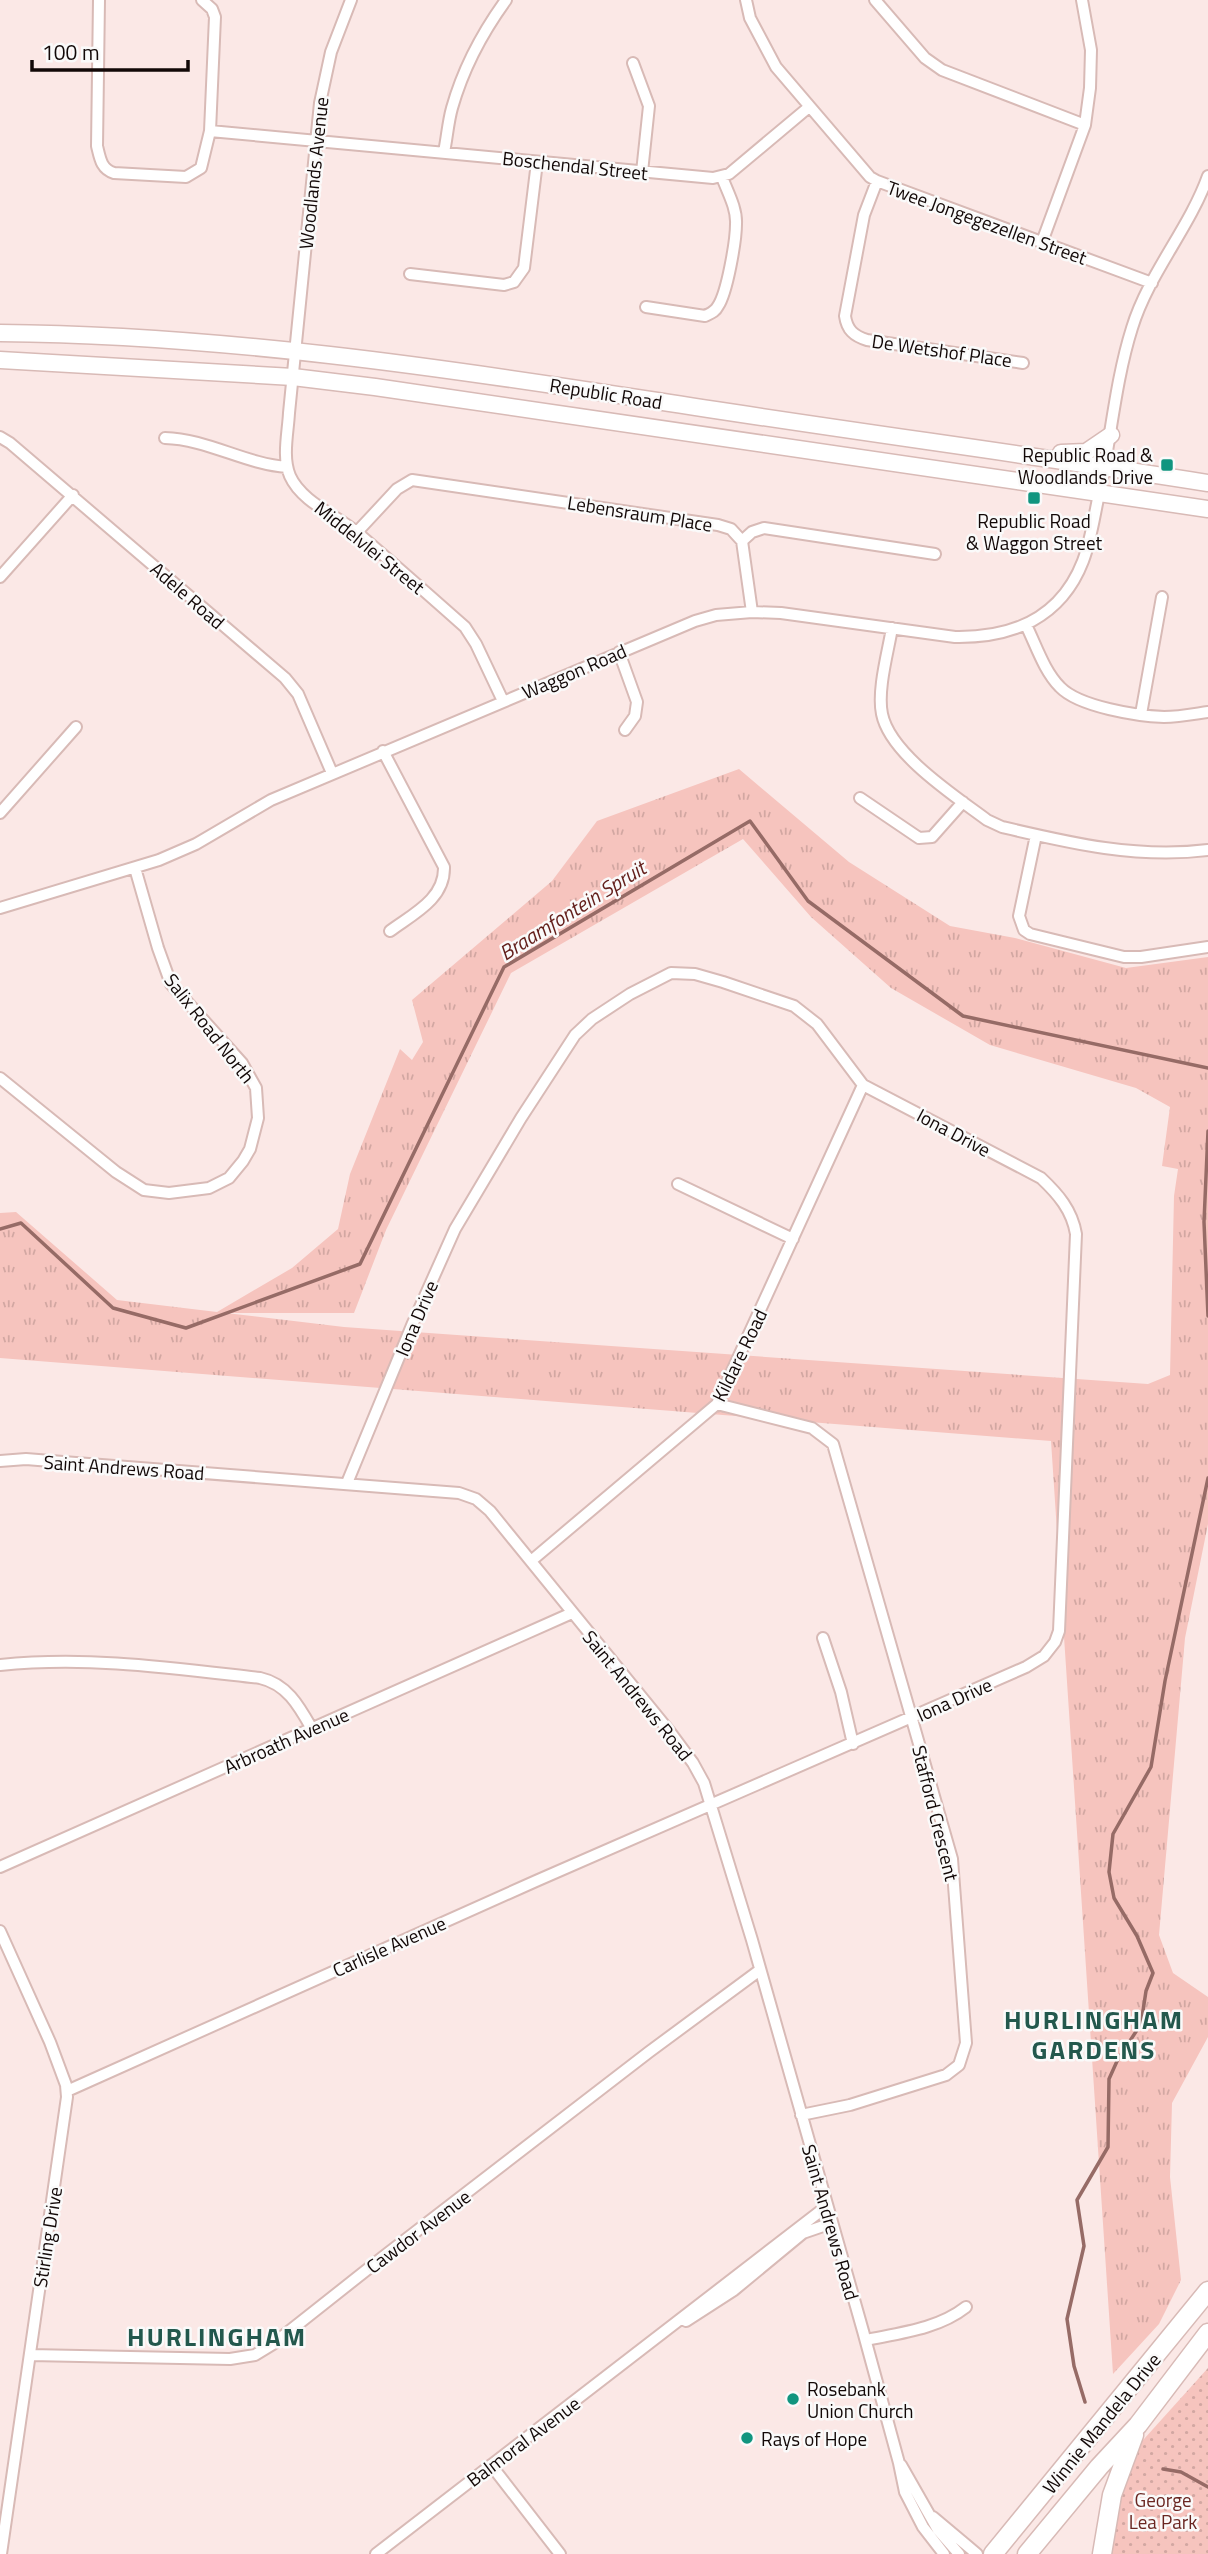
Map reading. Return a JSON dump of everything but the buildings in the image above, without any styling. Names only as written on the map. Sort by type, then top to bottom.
[{"type":"main road","name":"Republic Road","points":[[0,333],[210,343],[295,351],[510,378],[1208,483]]},
{"type":"main road","name":"Republic Road","points":[[0,359],[293,377],[489,402],[1208,509]]},
{"type":"main road","points":[[1009,453],[1082,453],[1111,435]]},
{"type":"main road","name":"Winnie Mandela Drive","points":[[993,2554],[1208,2291]]},
{"type":"main road","name":"Winnie Mandela Drive","points":[[1027,2554],[1099,2467],[1138,2425],[1208,2333]]},
{"type":"main road","points":[[1102,2554],[1112,2495],[1138,2425]]},
{"type":"street","points":[[99,0],[97,146],[104,168],[114,173],[186,177],[198,171],[204,164],[210,131],[215,17],[212,9],[202,0]]},
{"type":"street","name":"Woodlands Avenue","points":[[293,377],[316,140],[325,75],[351,0]]},
{"type":"street","points":[[444,152],[451,110],[471,58],[479,40],[506,0]]},
{"type":"street","name":"Twee Jongegezellen Street","points":[[746,0],[750,18],[776,67],[861,168],[877,181],[1152,283]]},
{"type":"street","points":[[875,0],[925,58],[942,70],[1085,125]]},
{"type":"street","points":[[1042,242],[1085,125],[1091,50],[1082,0]]},
{"type":"street","points":[[633,63],[649,106],[642,172]]},
{"type":"street","points":[[646,307],[705,316],[713,313],[724,293],[736,225],[735,211],[722,177],[745,162],[809,107]]},
{"type":"street","name":"Boschendal Street","points":[[210,131],[642,172],[722,177]]},
{"type":"street","points":[[410,274],[504,285],[514,282],[524,268],[537,162]]},
{"type":"street","points":[[1105,467],[1117,388],[1127,345],[1142,302],[1197,202],[1208,176]]},
{"type":"street","name":"De Wetshof Place","points":[[877,181],[864,215],[845,316],[846,325],[852,333],[867,340],[1023,363]]},
{"type":"street","points":[[165,438],[189,442],[269,465],[287,467],[293,377]]},
{"type":"street","name":"Adele Road","points":[[5,440],[73,495],[285,678],[298,694],[332,773]]},
{"type":"street","name":"Middelvlei Street","points":[[287,467],[290,477],[303,494],[357,532],[471,635],[503,701]]},
{"type":"street","name":"Waggon Road","points":[[0,908],[159,860],[196,844],[271,800],[707,617],[752,612],[824,618],[955,637],[1001,634],[1026,625],[1051,608],[1073,580],[1090,538],[1105,467]]},
{"type":"street","name":"Lebensraum Place","points":[[357,532],[397,489],[412,480],[718,525],[735,532],[742,541]]},
{"type":"street","points":[[0,577],[73,495]]},
{"type":"street","points":[[752,612],[742,541],[752,532],[764,528],[935,554]]},
{"type":"street","points":[[1141,714],[1162,597]]},
{"type":"street","points":[[1026,625],[1052,676],[1065,692],[1088,703],[1165,717],[1208,712]]},
{"type":"street","points":[[892,628],[882,690],[882,714],[887,728],[904,754],[987,820],[1002,827],[1086,846],[1161,853],[1208,849]]},
{"type":"street","points":[[619,652],[637,702],[635,716],[625,730]]},
{"type":"street","points":[[0,813],[76,727]]},
{"type":"street","points":[[383,751],[444,867],[444,880],[440,891],[430,902],[390,931]]},
{"type":"street","points":[[860,797],[919,838],[932,837],[963,802]]},
{"type":"street","points":[[1036,835],[1019,916],[1024,930],[1030,934],[1124,957],[1208,947]]},
{"type":"street","name":"Salix Road North","points":[[0,1078],[136,1186],[152,1192],[209,1188],[236,1171],[250,1149],[258,1118],[258,1098],[253,1079],[243,1063],[171,984],[135,868]]},
{"type":"street","name":"Iona Drive","points":[[347,1483],[413,1323],[456,1229],[521,1118],[584,1025],[630,994],[671,973],[695,974],[794,1006],[817,1024],[863,1085],[1041,1178],[1062,1199],[1074,1222],[1076,1234],[1058,1635],[1044,1656],[1026,1667],[712,1804]]},
{"type":"street","name":"Kildare Road","points":[[531,1561],[717,1404],[863,1085]]},
{"type":"street","points":[[678,1184],[793,1239]]},
{"type":"street","name":"Stafford Crescent","points":[[717,1404],[812,1428],[833,1444],[952,1859],[966,2043],[964,2055],[952,2072],[936,2080],[850,2105],[801,2115]]},
{"type":"street","name":"Saint Andrews Road","points":[[0,1461],[51,1461],[459,1493],[469,1496],[490,1511],[693,1763],[712,1804],[866,2340],[900,2463],[902,2483],[923,2527],[944,2554]]},
{"type":"street","name":"Arbroath Avenue","points":[[0,1867],[572,1613]]},
{"type":"street","points":[[823,1638],[841,1692],[853,1744]]},
{"type":"street","points":[[0,1665],[44,1660],[85,1661],[271,1680],[294,1699],[312,1729]]},
{"type":"street","name":"Carlisle Avenue","points":[[67,2091],[712,1804]]},
{"type":"street","name":"Stirling Drive","points":[[0,1931],[50,2042],[67,2091],[62,2142],[1,2554]]},
{"type":"street","name":"Cawdor Avenue","points":[[30,2355],[230,2359],[255,2355],[273,2344],[383,2256],[760,1970]]},
{"type":"street","name":"Balmoral Avenue","points":[[376,2554],[671,2328],[714,2304],[827,2206]]},
{"type":"street","name":"Balmoral Avenue","points":[[749,2271],[803,2233],[832,2223]]},
{"type":"street","points":[[866,2340],[932,2325],[950,2318],[966,2307]]},
{"type":"street","name":"Saint Andrews Road","points":[[900,2463],[938,2530],[960,2554]]},
{"type":"street","points":[[491,2465],[560,2554]]},
{"type":"street","name":"Saint Andrews Road","points":[[931,2515],[977,2554]]},
{"type":"green space","points":[[739,769],[849,862],[950,926],[1015,938],[1126,968],[1208,957],[1208,1524],[1185,1638],[1159,1935],[1173,1973],[1208,1997],[1208,2037],[1172,2103],[1170,2177],[1181,2280],[1159,2324],[1113,2374],[1051,1441],[0,1358],[0,1213],[16,1212],[117,1300],[217,1312],[292,1268],[338,1229],[350,1174],[400,1049],[412,1060],[423,1042],[412,1000],[552,881],[597,821]],"holes":[[[743,839],[811,917],[891,988],[990,1045],[1136,1088],[1170,1107],[1162,1166],[1178,1169],[1174,1196],[1170,1375],[1148,1384],[344,1327],[226,1313],[354,1313],[386,1230],[511,973]]]},
{"type":"green space","name":"George Lea Park","points":[[1208,2368],[1208,2554],[1112,2554],[1108,2540],[1135,2449]]},
{"type":"waterway","name":"Braamfontein Spruit","points":[[0,1229],[21,1223],[113,1308],[186,1328],[360,1264],[504,967],[750,821],[808,901],[963,1016],[1208,1068]]},
{"type":"waterway","points":[[1208,1131],[1204,1222],[1208,1316]]},
{"type":"waterway","points":[[1085,2402],[1074,2366],[1067,2319],[1084,2246],[1077,2200],[1108,2147],[1109,2079],[1118,2059],[1141,2024],[1146,1991],[1153,1973],[1137,1936],[1114,1898],[1109,1872],[1113,1834],[1151,1767],[1165,1681],[1208,1478]]},
{"type":"waterway","points":[[1163,2469],[1181,2472],[1208,2487]]},
{"type":"place","name":"Republic Road & Woodlands Drive","points":[[1167,465]]},
{"type":"place","name":"Republic Road & Waggon Street","points":[[1034,498]]},
{"type":"place","name":"Rosebank Union Church","points":[[793,2399]]},
{"type":"place","name":"Rays of Hope","points":[[747,2438]]},
{"type":"district","name":"HURLINGHAM GARDENS","points":[[1094,2034]]},
{"type":"district","name":"HURLINGHAM","points":[[217,2336]]}]
